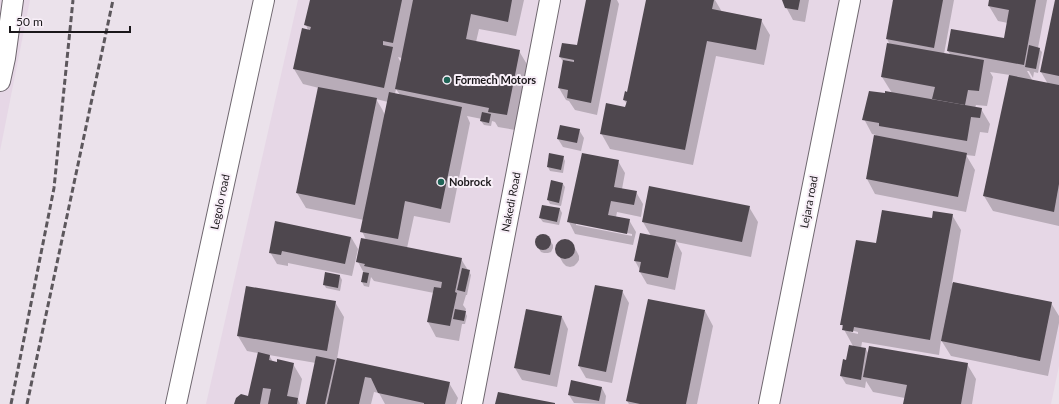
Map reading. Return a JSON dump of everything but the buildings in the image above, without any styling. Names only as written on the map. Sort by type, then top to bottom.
[{"type":"street","points":[[0,81],[5,58],[13,0]]},
{"type":"street","name":"Legolo road","points":[[176,404],[264,0]]},
{"type":"street","name":"Nakedi Road","points":[[472,404],[550,0]]},
{"type":"street","name":"Lejara road","points":[[769,404],[850,0]]},
{"type":"shaded area","points":[[0,0],[30,0],[0,151]]},
{"type":"shaded area","points":[[298,0],[1059,0],[1059,366],[1051,404],[206,404]]},
{"type":"railway","points":[[11,404],[54,188],[73,0]]},
{"type":"railway","points":[[27,404],[113,0]]},
{"type":"place","name":"Formech Motors","points":[[447,80]]},
{"type":"place","name":"Nobrock","points":[[441,182]]}]
